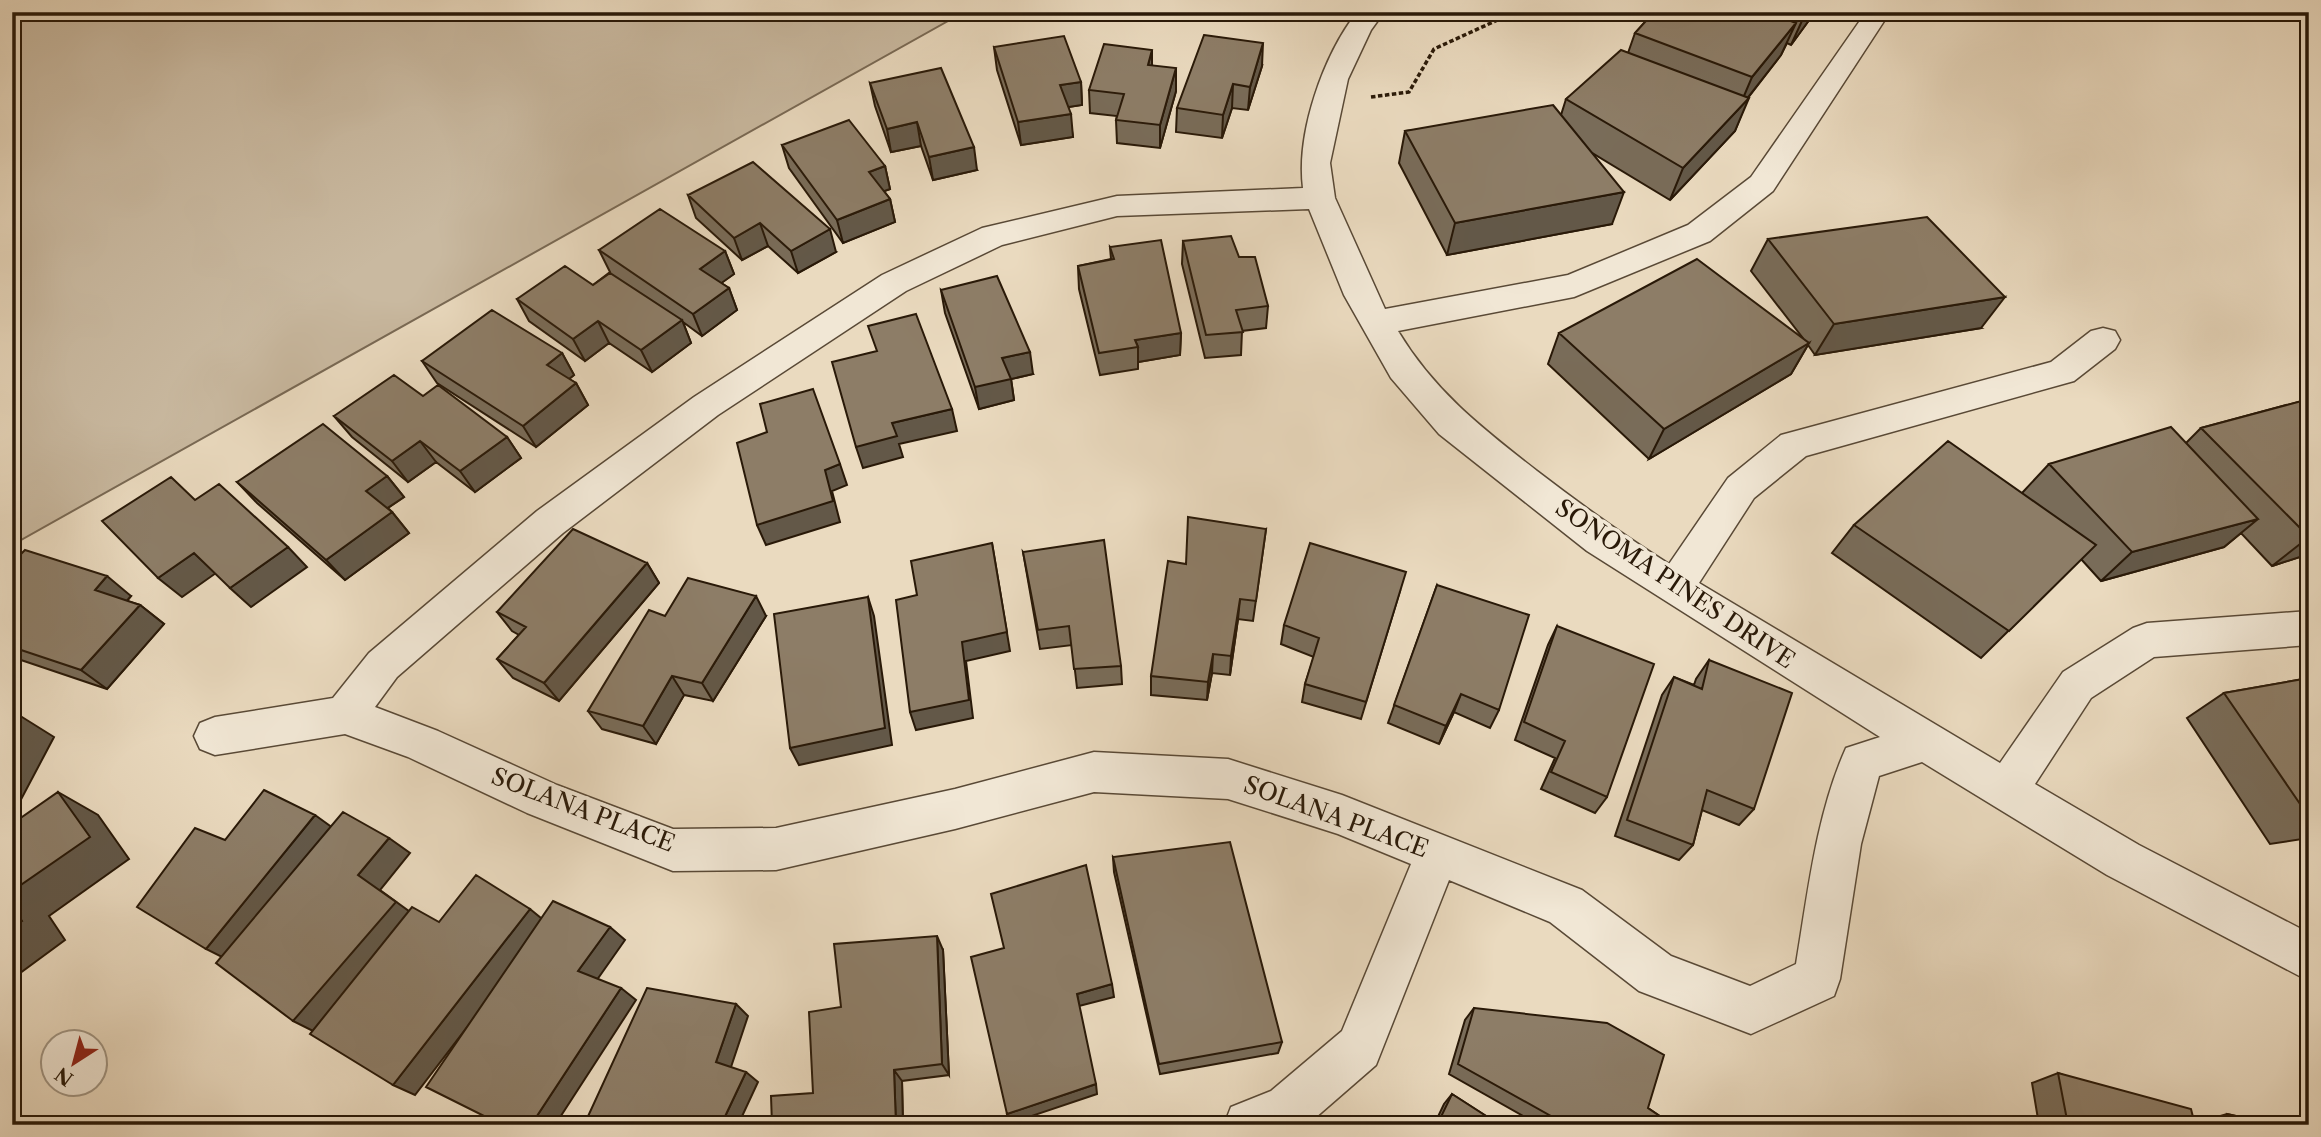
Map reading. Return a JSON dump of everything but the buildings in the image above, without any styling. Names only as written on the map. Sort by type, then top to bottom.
[{"type":"street","name":"SONOMA PINES DRIVE","points":[[1371,12],[1353,39],[1334,79],[1315,163],[1320,198],[1360,295],[1376,323],[1403,369],[1452,424],[1600,540],[1803,669],[2123,860],[2309,958]]},
{"type":"street","points":[[1376,323],[1574,285],[1699,233],[1762,184],[1878,14]]},
{"type":"street","points":[[345,715],[383,665],[550,522],[706,406],[894,283],[993,236],[1118,206],[1320,198]]},
{"type":"street","points":[[1675,587],[1741,488],[1794,445],[2062,372],[2102,340]]},
{"type":"street","points":[[2006,790],[2077,685],[2147,640],[2309,628]]},
{"type":"street","name":"SOLANA PLACE","points":[[215,736],[345,715],[423,744],[542,799],[673,850],[776,849],[955,809],[1094,772],[1228,779],[1342,815],[1566,906],[1656,974],[1752,1010],[1817,979],[1839,844],[1861,762],[1926,742]]},
{"type":"street","points":[[1249,1125],[1288,1109],[1359,1048],[1437,854]]},
{"type":"path","points":[[1329,101],[1409,92],[1434,49],[1466,37],[1515,12]]},
{"type":"shaded area","points":[[12,12],[964,12],[12,545]]}]
